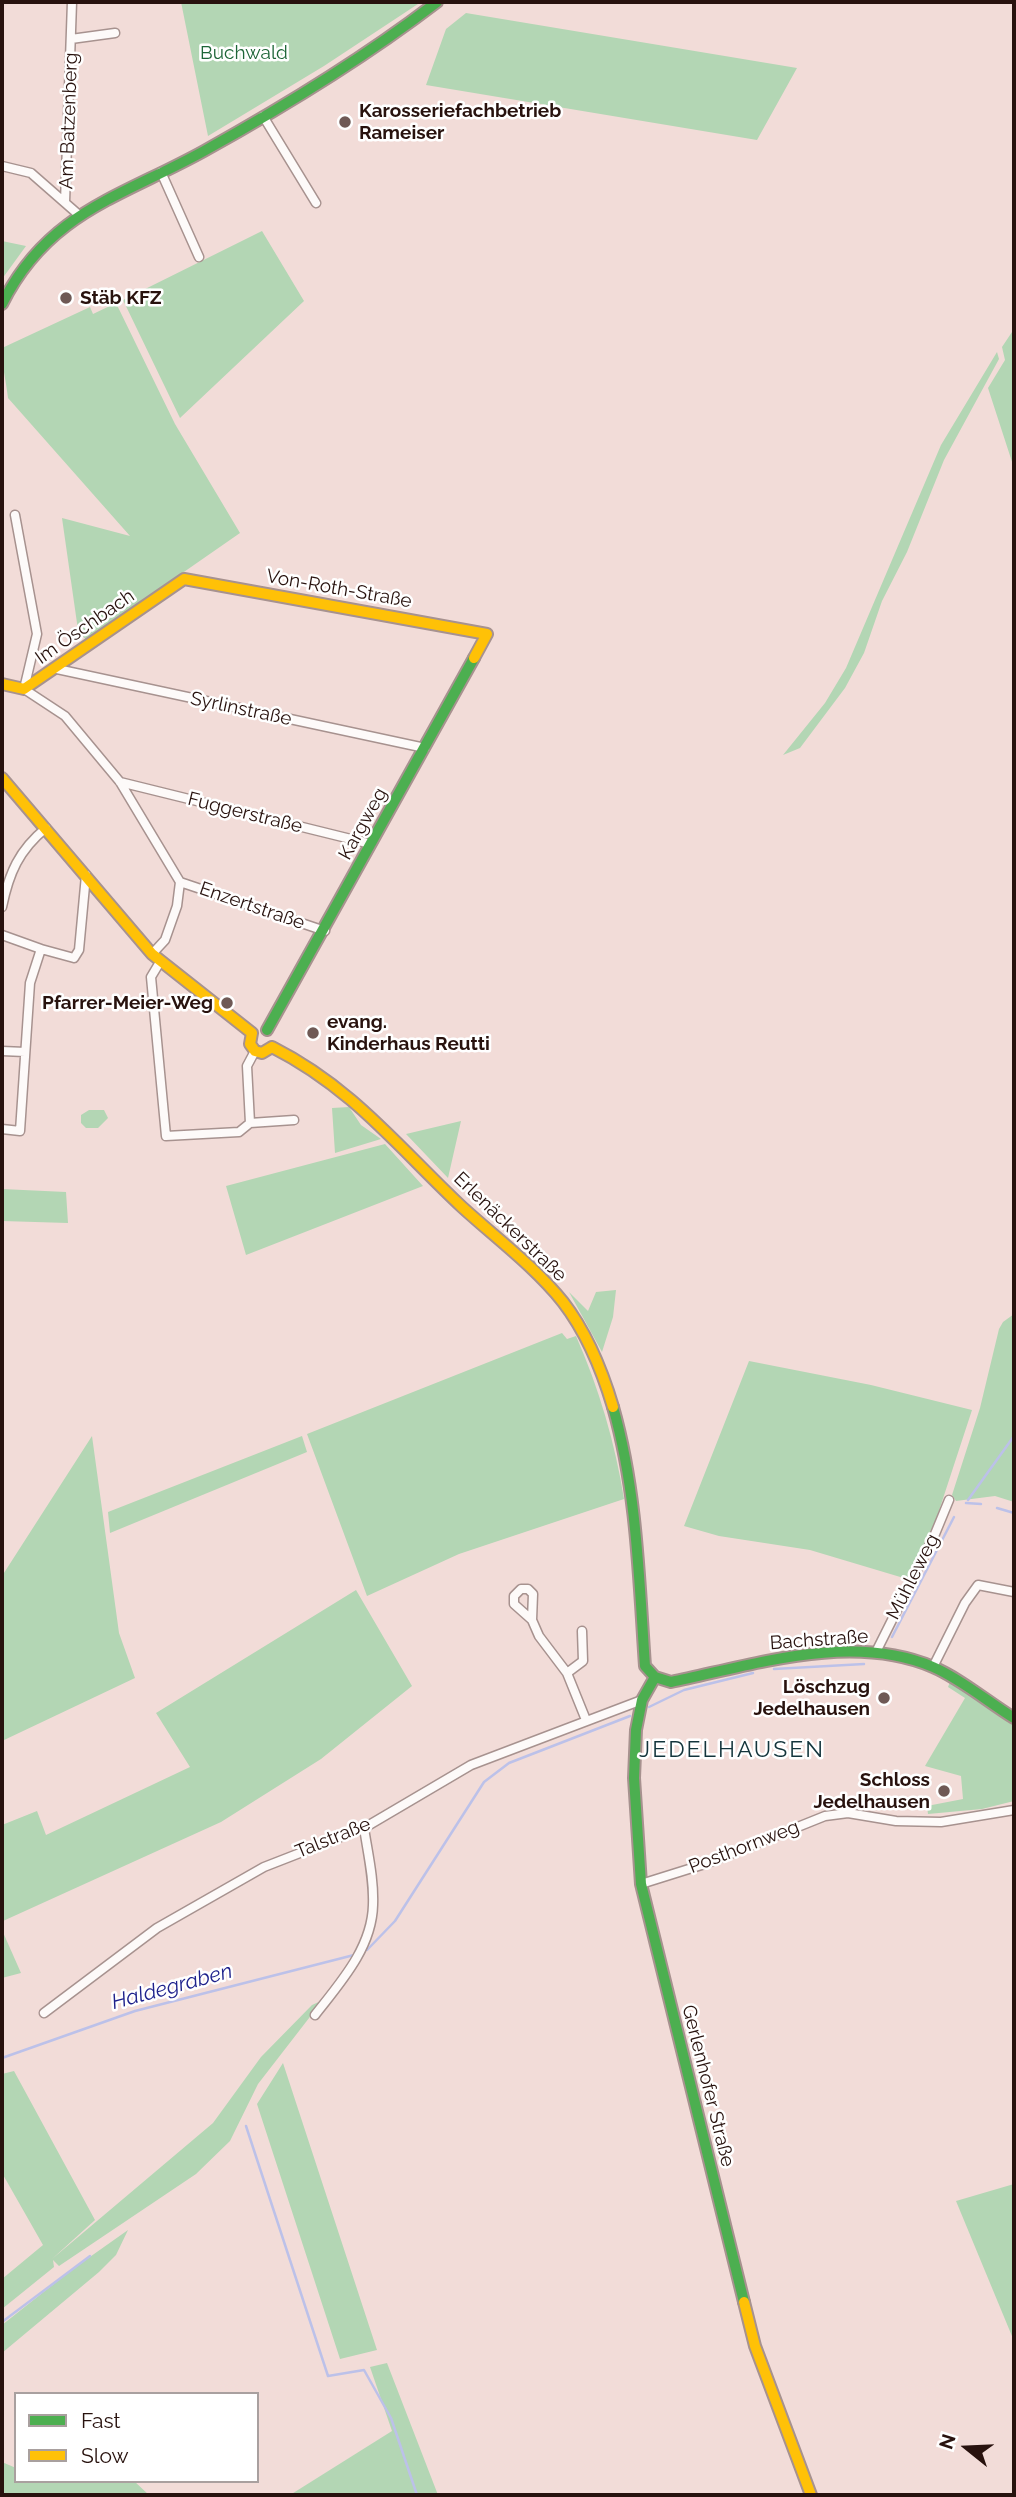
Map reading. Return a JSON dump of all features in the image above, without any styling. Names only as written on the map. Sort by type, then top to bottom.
[{"type":"street","name":"Am Batzenberg","points":[[65,202],[72,2]]},
{"type":"street","points":[[2,304],[22,266],[46,238],[79,215],[263,116],[358,58],[438,2]]},
{"type":"street","name":"Am Batzenberg","points":[[71,39],[115,33]]},
{"type":"street","points":[[263,116],[316,203]]},
{"type":"street","points":[[2,166],[31,173],[79,215]]},
{"type":"street","points":[[161,172],[199,257]]},
{"type":"street","points":[[15,514],[37,634],[24,689],[65,716],[120,782],[180,882],[177,906],[151,977],[166,1136],[239,1132],[250,1123],[294,1120]]},
{"type":"street","name":"Im Öschbach","points":[[2,684],[24,689],[57,669],[100,635],[184,579]]},
{"type":"street","name":"Von-Roth-Straße","points":[[184,579],[487,634]]},
{"type":"street","name":"Kargweg","points":[[267,1030],[325,931],[487,634]]},
{"type":"street","name":"Syrlinstraße","points":[[57,669],[425,748]]},
{"type":"street","points":[[2,778],[156,958],[207,995],[252,1033]]},
{"type":"street","name":"Fuggerstraße","points":[[120,782],[371,844]]},
{"type":"street","points":[[2,907],[16,860],[29,842],[46,828]]},
{"type":"street","points":[[2,934],[74,958],[79,950],[86,875]]},
{"type":"street","name":"Enzertstraße","points":[[180,882],[325,931]]},
{"type":"street","points":[[2,1129],[20,1131],[30,983],[41,949]]},
{"type":"street","points":[[267,1030],[273,1039],[272,1046],[266,1052],[255,1051],[250,1044],[252,1033],[267,1030]]},
{"type":"street","name":"Erlenäckerstraße","points":[[272,1046],[340,1085],[468,1214],[549,1287],[566,1306],[596,1361],[622,1450],[631,1493],[645,1666],[655,1677]]},
{"type":"street","points":[[2,1051],[25,1052]]},
{"type":"street","points":[[250,1123],[247,1066],[255,1051]]},
{"type":"street","name":"Mühleweg","points":[[876,1652],[949,1500]]},
{"type":"street","points":[[933,1667],[965,1603],[978,1585],[1014,1592]]},
{"type":"street","points":[[532,1620],[539,1636],[567,1673],[586,1720]]},
{"type":"street","points":[[567,1673],[583,1661],[582,1631]]},
{"type":"street","name":"Bachstraße","points":[[655,1677],[671,1682],[796,1656],[876,1652],[933,1667],[1014,1718]]},
{"type":"street","name":"Gerlenhofer Straße","points":[[655,1677],[642,1700],[636,1730],[634,1778],[640,1884],[755,2346],[807,2477],[811,2495]]},
{"type":"street","name":"Talstraße","points":[[44,2013],[188,1908],[264,1867],[364,1828],[471,1765],[642,1700]]},
{"type":"street","name":"Posthornweg","points":[[640,1884],[708,1863],[825,1816],[848,1814],[896,1821],[941,1822],[1014,1810]]},
{"type":"street","points":[[315,2015],[354,1965],[370,1927],[374,1907],[364,1828]]},
{"type":"green space","name":"Buchwald","points":[[181,2],[421,2],[324,66],[208,136]]},
{"type":"green space","points":[[466,13],[797,68],[757,140],[426,85],[446,29]]},
{"type":"green space","points":[[262,231],[304,301],[180,418],[123,300]]},
{"type":"green space","points":[[2,241],[26,246],[2,279]]},
{"type":"green space","points":[[116,303],[175,424],[240,533],[86,640],[78,630],[62,518],[130,536],[8,398],[2,348],[90,307],[93,314]]},
{"type":"green space","points":[[1014,329],[1014,468],[988,388],[1005,360],[1002,347]]},
{"type":"green space","points":[[997,352],[999,359],[944,460],[907,552],[882,601],[864,653],[845,688],[800,748],[783,755],[825,703],[846,668],[941,445]]},
{"type":"green space","points":[[349,1107],[361,1125],[381,1139],[335,1153],[332,1108]]},
{"type":"green space","points":[[89,1110],[104,1110],[108,1118],[98,1128],[86,1128],[81,1123],[81,1115]]},
{"type":"green space","points":[[461,1121],[448,1178],[406,1134]]},
{"type":"green space","points":[[385,1144],[423,1186],[246,1255],[226,1186]]},
{"type":"green space","points":[[2,1189],[66,1192],[68,1223],[2,1221]]},
{"type":"green space","points":[[616,1290],[613,1317],[602,1352],[569,1292],[588,1311],[596,1292]]},
{"type":"green space","points":[[1014,1314],[1014,1502],[995,1496],[956,1501],[952,1495],[980,1408],[999,1329],[1003,1322]]},
{"type":"green space","points":[[562,1333],[567,1339],[576,1336],[592,1376],[611,1437],[624,1499],[459,1554],[367,1596],[307,1434]]},
{"type":"green space","points":[[749,1361],[871,1385],[972,1410],[932,1532],[907,1579],[810,1550],[719,1536],[684,1526]]},
{"type":"green space","points":[[92,1436],[119,1633],[135,1678],[2,1741],[2,1576]]},
{"type":"green space","points":[[302,1436],[307,1452],[110,1533],[108,1512]]},
{"type":"green space","points":[[356,1590],[412,1686],[321,1759],[221,1822],[3,1921],[2,1825],[37,1811],[46,1835],[190,1767],[156,1713]]},
{"type":"green space","points":[[950,1682],[1014,1725],[1014,1801],[982,1809],[928,1814],[927,1806],[963,1799],[961,1776],[925,1766],[965,1698],[948,1687]]},
{"type":"green space","points":[[2,1930],[21,1973],[2,1978]]},
{"type":"green space","points":[[323,2000],[258,2084],[230,2141],[196,2174],[59,2266],[53,2260],[54,2267],[2,2309],[2,2279],[43,2245],[2,2173],[2,2074],[14,2071],[95,2220],[52,2259],[213,2123],[261,2057],[312,2005]]},
{"type":"green space","points":[[283,2063],[377,2350],[340,2359],[257,2104]]},
{"type":"green space","points":[[1014,2184],[1014,2341],[956,2201]]},
{"type":"green space","points":[[128,2230],[116,2255],[99,2272],[2,2353],[2,2325],[70,2271]]},
{"type":"green space","points":[[387,2363],[438,2495],[290,2495],[392,2431],[370,2367]]},
{"type":"green space","points":[[2,2462],[14,2467],[14,2483],[136,2483],[149,2495],[2,2495]]},
{"type":"waterway","points":[[968,1500],[1014,1436]]},
{"type":"waterway","name":"Haldegraben","points":[[966,1503],[981,1504]]},
{"type":"waterway","name":"Haldegraben","points":[[997,1508],[1014,1513]]},
{"type":"waterway","name":"Haldegraben","points":[[892,1637],[954,1517]]},
{"type":"waterway","name":"Haldegraben","points":[[774,1669],[864,1664]]},
{"type":"waterway","name":"Haldegraben","points":[[649,1707],[684,1690],[753,1673]]},
{"type":"waterway","name":"Haldegraben","points":[[367,1950],[395,1921],[484,1782],[509,1763],[630,1716]]},
{"type":"waterway","name":"Haldegraben","points":[[2,2058],[135,2011],[354,1955]]},
{"type":"waterway","points":[[246,2126],[328,2376],[364,2370],[391,2418],[417,2495]]},
{"type":"waterway","points":[[2,2322],[90,2256]]},
{"type":"traffic: fast","points":[[2,304],[20,273],[41,248],[64,227],[89,210],[204,151],[294,99],[353,62],[437,2]]},
{"type":"traffic: fast","points":[[267,1030],[474,658]]},
{"type":"traffic: fast","points":[[613,1407],[632,1503],[645,1666],[655,1677],[671,1682],[802,1655],[869,1652],[902,1657],[933,1667],[964,1684],[1014,1718]]},
{"type":"traffic: fast","points":[[655,1677],[642,1700],[636,1730],[634,1778],[641,1884],[744,2302]]},
{"type":"traffic: slow","points":[[2,684],[24,689],[184,579],[487,634],[474,658]]},
{"type":"traffic: slow","points":[[2,778],[152,954],[252,1033]]},
{"type":"traffic: slow","points":[[252,1033],[250,1044],[255,1051],[262,1053],[272,1047]]},
{"type":"traffic: slow","points":[[272,1047],[301,1063],[351,1100],[552,1289],[572,1314],[586,1339],[599,1366],[613,1407]]},
{"type":"traffic: slow","points":[[744,2302],[755,2346],[811,2495]]},
{"type":"place","name":"Karosseriefachbetrieb Rameiser","points":[[345,122]]},
{"type":"place","name":"Stäb KFZ","points":[[66,298]]},
{"type":"place","name":"Pfarrer-Meier-Weg","points":[[227,1003]]},
{"type":"place","name":"evang. Kinderhaus Reutti","points":[[313,1033]]},
{"type":"place","name":"Löschzug Jedelhausen","points":[[884,1698]]},
{"type":"place","name":"Schloss Jedelhausen","points":[[944,1791]]},
{"type":"district","name":"JEDELHAUSEN","points":[[732,1750]]}]
